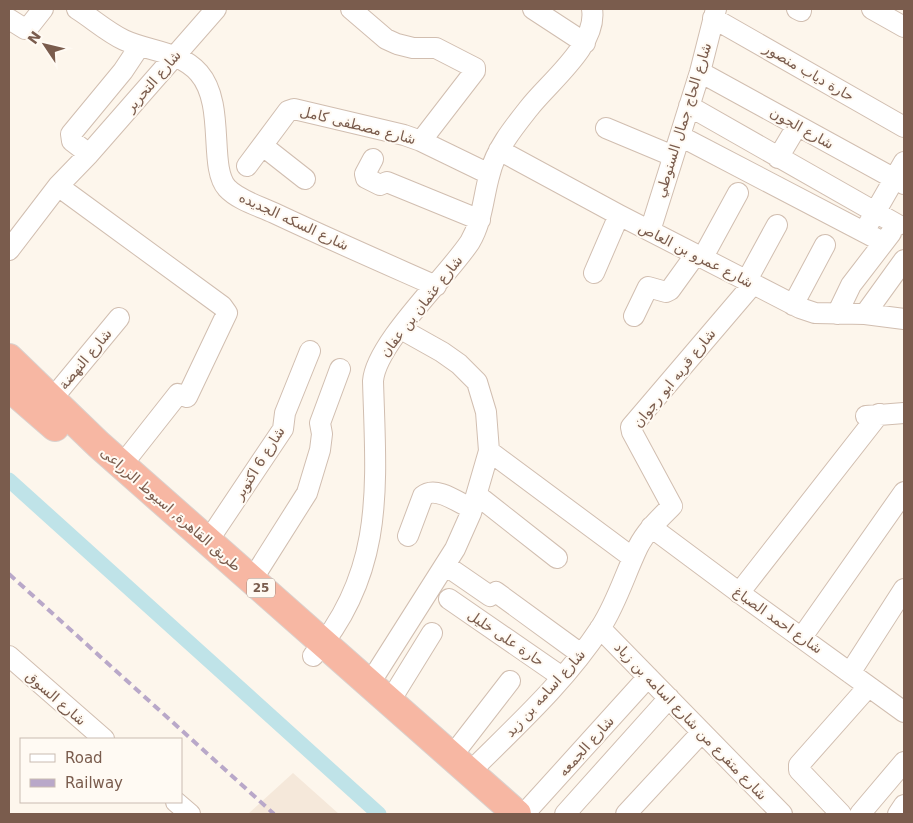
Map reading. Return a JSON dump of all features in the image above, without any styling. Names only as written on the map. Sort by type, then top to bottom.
[{"type":"highway","name":"طريق القاهرة, اسيوط الزراعى","points":[[9,358],[122,465],[252,580],[319,649],[493,814]]},
{"type":"highway","name":"طريق القاهرة, اسيوط الزراعى","points":[[9,387],[319,649],[370,683],[517,814]]},
{"type":"street","points":[[9,19],[25,29],[28,28],[43,9]]},
{"type":"street","name":"شارع السكه الجديده","points":[[77,9],[106,30],[139,47],[176,55],[199,73],[210,93],[214,109],[221,178],[228,190],[436,286]]},
{"type":"street","name":"شارع التحرير","points":[[9,250],[58,186],[89,154],[216,9]]},
{"type":"street","points":[[351,9],[386,39],[413,48],[436,48],[475,68],[475,71],[464,87],[420,141]]},
{"type":"street","points":[[533,9],[586,43]]},
{"type":"street","name":"شارع عثمان بن عفان","points":[[319,649],[342,615],[356,585],[367,554],[374,522],[376,486],[374,374],[378,360],[471,240],[480,220],[489,174],[499,150],[528,109],[586,43],[593,14],[592,9]]},
{"type":"street","points":[[872,9],[904,27]]},
{"type":"street","name":"شارع الحاج جمال السنوطي","points":[[650,231],[700,72],[715,13]]},
{"type":"street","name":"حارة دياب منصور","points":[[715,13],[904,127]]},
{"type":"street","name":"شارع التحرير","points":[[89,154],[72,141],[71,134],[123,71],[139,47]]},
{"type":"street","name":"شارع الجون","points":[[700,72],[797,126],[901,175]]},
{"type":"street","points":[[689,106],[875,212],[901,221],[846,292],[838,314]]},
{"type":"street","name":"شارع مصطفى كامل","points":[[247,166],[290,110],[385,129],[420,141],[489,174]]},
{"type":"street","points":[[778,158],[797,126]]},
{"type":"street","points":[[606,128],[673,156]]},
{"type":"street","points":[[680,136],[883,242]]},
{"type":"street","points":[[262,146],[305,179]]},
{"type":"street","name":"شارع عمرو بن العاص","points":[[499,150],[619,215],[793,305],[815,313],[865,314],[904,319]]},
{"type":"street","points":[[372,159],[366,178],[380,186],[387,182],[480,220]]},
{"type":"street","points":[[864,231],[901,175]]},
{"type":"street","points":[[58,186],[222,306],[227,313],[188,397],[178,394],[122,465]]},
{"type":"street","points":[[634,316],[648,287],[666,292],[670,290],[699,256],[738,194]]},
{"type":"street","points":[[594,272],[619,215]]},
{"type":"street","points":[[750,282],[777,225]]},
{"type":"street","points":[[793,305],[825,245]]},
{"type":"street","points":[[865,314],[904,260]]},
{"type":"street","name":"شارع قريه ابو رجوان","points":[[672,506],[631,428],[750,282]]},
{"type":"street","name":"شارع النهضة","points":[[52,399],[119,318]]},
{"type":"street","points":[[370,683],[445,566],[464,532],[489,451],[486,412],[477,382],[459,364],[442,352],[401,329]]},
{"type":"street","name":"شارع 6 اكتوبر","points":[[208,541],[283,429],[285,413],[310,351]]},
{"type":"street","points":[[252,580],[307,493],[320,450],[322,434],[320,423],[340,369]]},
{"type":"street","points":[[739,593],[872,415],[904,413]]},
{"type":"street","points":[[489,451],[634,558]]},
{"type":"street","points":[[408,536],[423,496],[434,491],[474,502],[557,558]]},
{"type":"street","points":[[802,636],[904,492]]},
{"type":"street","name":"شارع اسامه بن زيد","points":[[461,764],[540,702],[581,654],[600,628],[620,593],[634,558],[651,527],[672,506]]},
{"type":"street","name":"شارع احمد الصباغ","points":[[651,527],[904,712]]},
{"type":"street","points":[[445,566],[490,596],[496,592],[581,654]]},
{"type":"street","points":[[850,673],[904,589]]},
{"type":"street","name":"حارة على خليل","points":[[449,600],[562,677]]},
{"type":"street","name":"شارع متفرع من شارع اسامه بن زياد","points":[[600,628],[702,732],[773,811]]},
{"type":"street","points":[[390,701],[432,633]]},
{"type":"street","name":"شارع السوق","points":[[9,656],[103,738]]},
{"type":"street","name":"شارع الجمعه","points":[[524,814],[648,677]]},
{"type":"street","points":[[461,764],[510,682]]},
{"type":"street","points":[[841,814],[799,770],[799,765],[802,759],[868,686]]},
{"type":"street","points":[[565,814],[669,698]]},
{"type":"street","points":[[626,814],[702,732]]},
{"type":"street","points":[[860,814],[904,762]]},
{"type":"street","points":[[177,803],[190,814]]},
{"type":"street","points":[[898,814],[904,805]]},
{"type":"shaded area","points":[[293,773],[339,814],[248,814]]},
{"type":"waterway","points":[[9,480],[379,814]]},
{"type":"railway","points":[[9,574],[274,814]]}]
